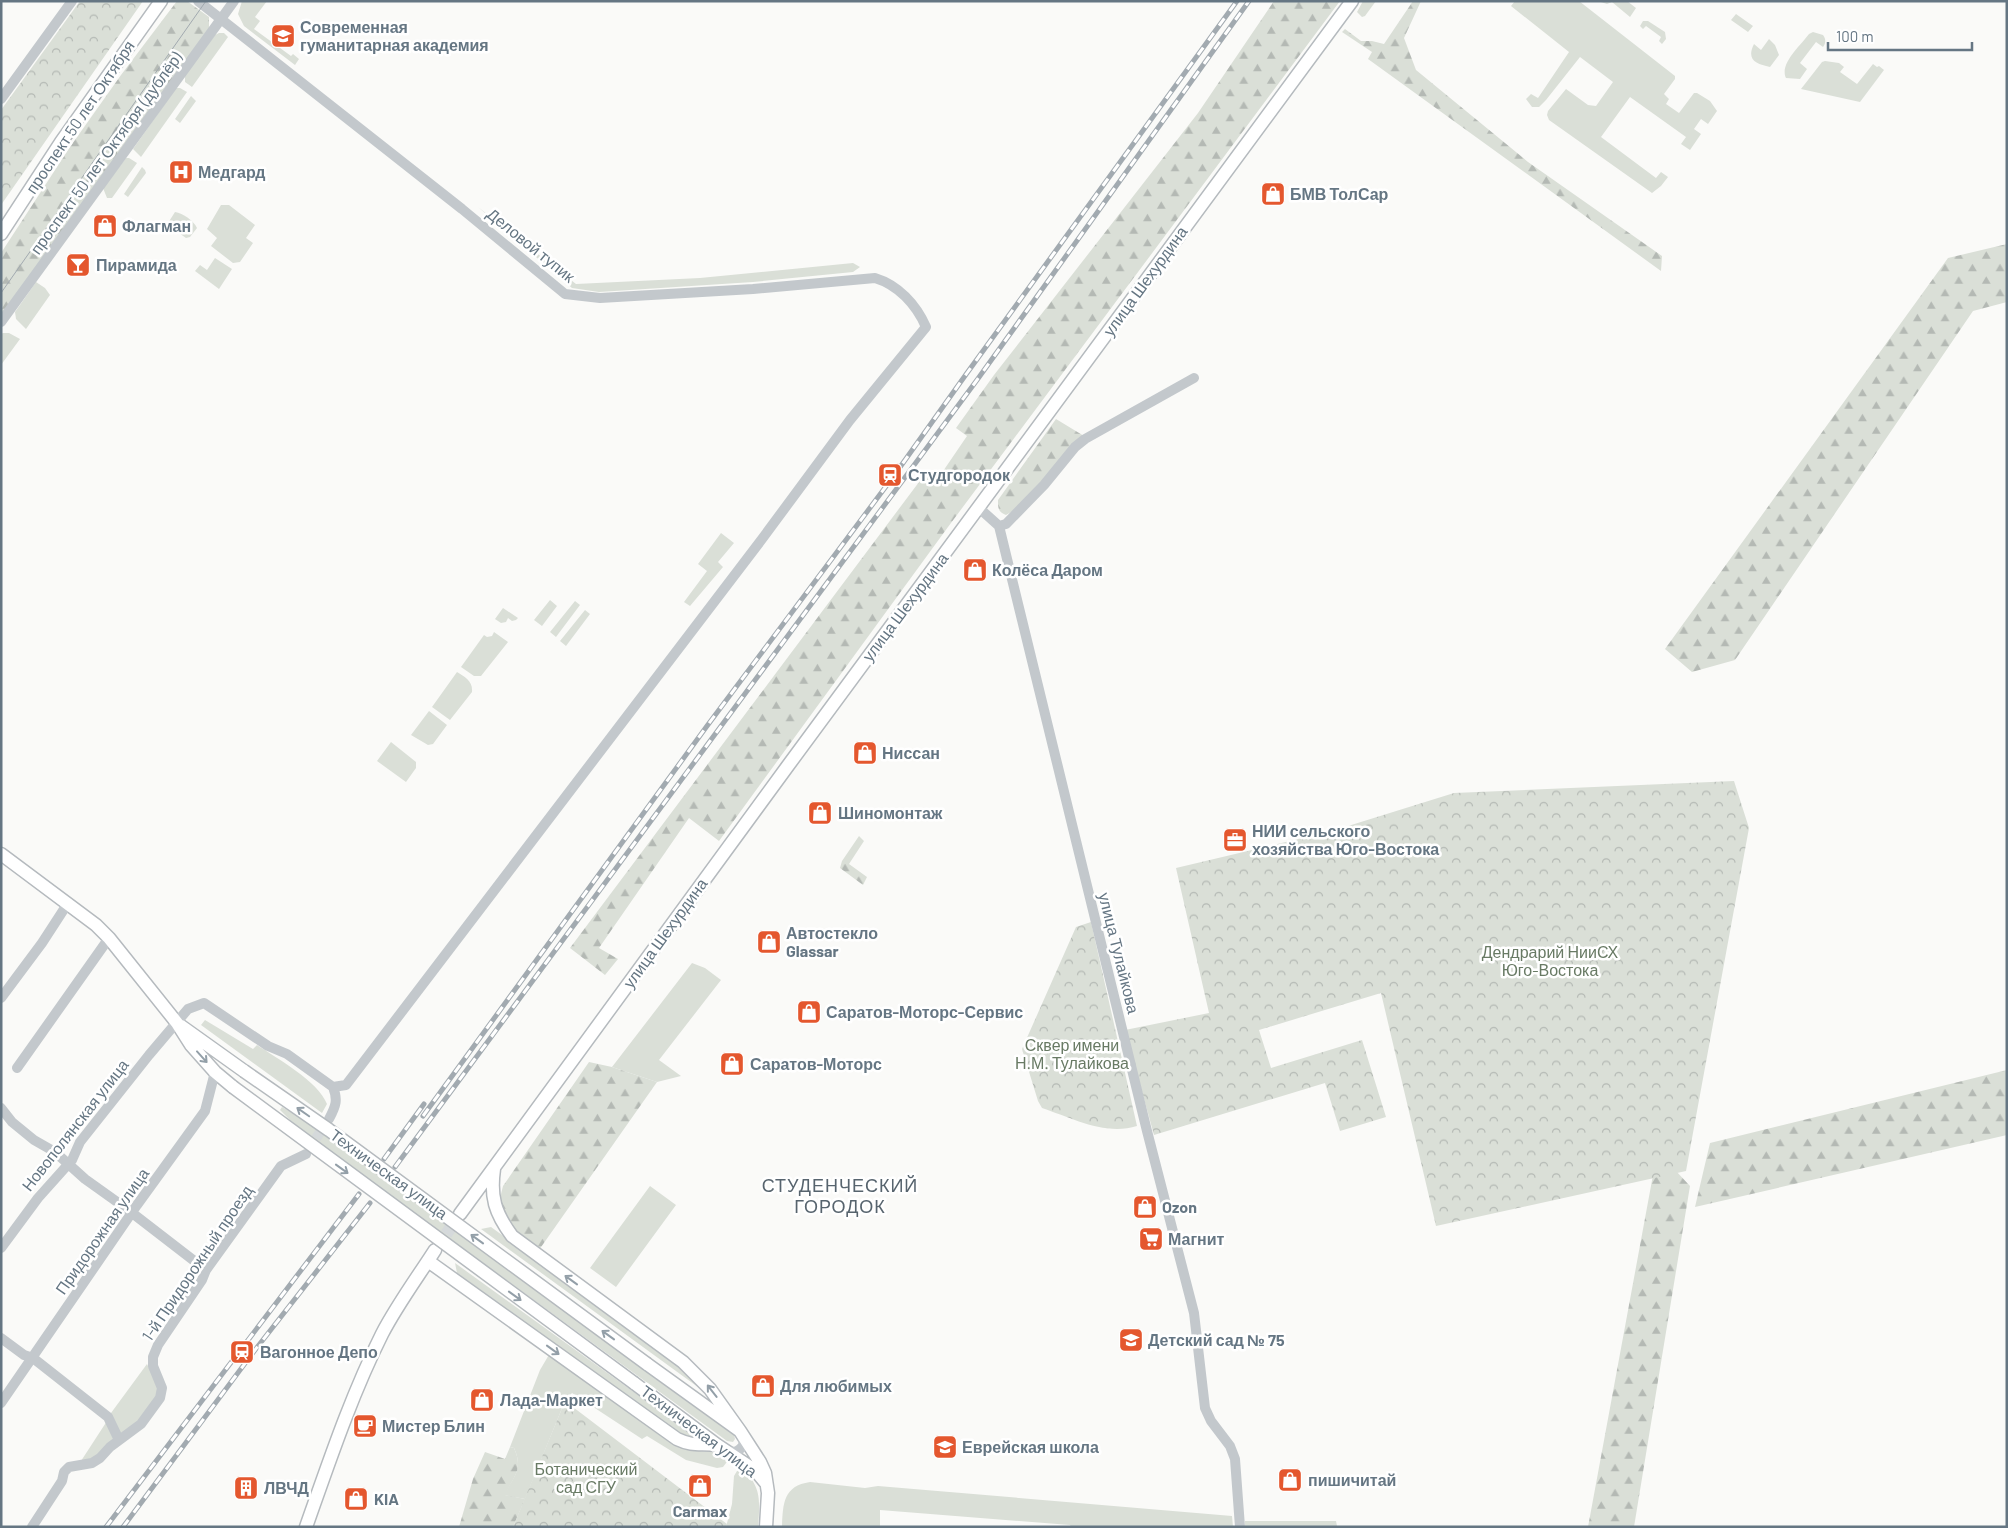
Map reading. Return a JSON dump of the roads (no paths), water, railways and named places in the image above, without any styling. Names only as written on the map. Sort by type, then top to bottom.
[{"type":"main road","name":"проспект 50 лет Октября","points":[[1,234],[61,142],[161,1]]},
{"type":"main road","name":"улица Шехурдина","points":[[460,1214],[1352,1]]},
{"type":"main road","name":"Техническая улица","points":[[1,854],[68,903],[109,938],[177,1023],[191,1045],[215,1072],[233,1087],[721,1448],[756,1470],[768,1486]]},
{"type":"main road","name":"Техническая улица","points":[[177,1023],[329,1130],[741,1433],[760,1462],[768,1486]]},
{"type":"main road","points":[[494,1167],[493,1200],[498,1213],[512,1236],[683,1362],[710,1389],[741,1433]]},
{"type":"main road","points":[[306,1527],[361,1381],[394,1313],[435,1250]]},
{"type":"main road","points":[[428,1261],[677,1439],[690,1445],[705,1444],[721,1448]]},
{"type":"main road","points":[[766,1527],[768,1486]]},
{"type":"street","points":[[1,99],[72,1]]},
{"type":"street","name":"Деловой тупик","points":[[198,1],[462,209],[565,294],[600,298],[754,289],[875,278],[889,282],[899,290],[921,314],[926,327],[850,420],[767,532],[346,1084],[333,1087]]},
{"type":"street","name":"проспект 50 лет Октября (дублёр)","points":[[1,322],[234,1]]},
{"type":"street","points":[[979,508],[999,526],[1006,524],[1038,492],[1080,443],[1194,378]]},
{"type":"street","name":"улица Тулайкова","points":[[999,526],[1147,1132],[1194,1313],[1205,1408],[1211,1421],[1230,1446],[1234,1459],[1240,1527]]},
{"type":"street","points":[[1,998],[42,943],[68,903]]},
{"type":"street","points":[[17,1068],[109,938]]},
{"type":"street","name":"Новополянская улица","points":[[1,1248],[38,1198],[68,1164],[80,1142],[188,1009],[204,1004],[268,1046],[287,1054],[333,1087]]},
{"type":"street","name":"Придорожная улица","points":[[1,1403],[205,1111],[209,1102],[215,1072]]},
{"type":"street","points":[[329,1118],[335,1108],[337,1098],[333,1087]]},
{"type":"street","points":[[1,1108],[12,1122],[34,1140],[55,1152],[85,1179],[206,1270]]},
{"type":"street","name":"1-й Придорожный проезд","points":[[32,1527],[62,1481],[64,1472],[74,1465],[92,1463],[141,1424],[160,1398],[162,1388],[153,1366],[153,1357],[158,1345],[202,1280],[206,1270],[281,1166],[306,1154]]},
{"type":"street","points":[[1,1338],[24,1355],[33,1358],[108,1417],[119,1440]]},
{"type":"street","points":[[721,1448],[733,1452],[740,1450],[744,1444],[741,1433]]},
{"type":"tunnel","points":[[308,1151],[327,1121]]},
{"type":"tunnel","points":[[436,1249],[460,1214]]},
{"type":"tram line","points":[[1,293],[206,1]]},
{"type":"railway","points":[[423,1116],[707,726],[893,477],[1237,1]]},
{"type":"railway","points":[[395,1167],[977,380],[1249,1]]},
{"type":"railway","points":[[384,1159],[424,1104]]},
{"type":"railway","points":[[106,1527],[359,1194]]},
{"type":"railway","points":[[123,1527],[255,1350],[370,1203]]},
{"type":"place","name":"Современная гуманитарная академия","points":[[283,36]]},
{"type":"place","name":"Медгард","points":[[181,172]]},
{"type":"place","name":"БМВ ТолСар","points":[[1273,194]]},
{"type":"place","name":"Флагман","points":[[105,226]]},
{"type":"place","name":"Пирамида","points":[[78,265]]},
{"type":"place","name":"Студгородок","points":[[890,475]]},
{"type":"place","name":"Колёса Даром","points":[[975,570]]},
{"type":"place","name":"Ниссан","points":[[865,753]]},
{"type":"place","name":"Шиномонтаж","points":[[820,813]]},
{"type":"place","name":"НИИ сельского хозяйства Юго-Востока","points":[[1235,840]]},
{"type":"place","name":"Автостекло Glassar","points":[[769,942]]},
{"type":"place","name":"Саратов-Моторс-Сервис","points":[[809,1012]]},
{"type":"place","name":"Саратов-Моторс","points":[[732,1064]]},
{"type":"place","name":"Ozon","points":[[1145,1207]]},
{"type":"place","name":"Магнит","points":[[1151,1239]]},
{"type":"place","name":"Детский сад № 75","points":[[1131,1340]]},
{"type":"place","name":"Вагонное Депо","points":[[242,1352]]},
{"type":"place","name":"Для любимых","points":[[763,1386]]},
{"type":"place","name":"Лада-Маркет","points":[[482,1400]]},
{"type":"place","name":"Мистер Блин","points":[[365,1426]]},
{"type":"place","name":"Еврейская школа","points":[[945,1447]]},
{"type":"place","name":"пишичитай","points":[[1290,1480]]},
{"type":"place","name":"Carmax","points":[[700,1486]]},
{"type":"place","name":"ЛВЧД","points":[[246,1488]]},
{"type":"place","name":"KIA","points":[[356,1499]]},
{"type":"district","name":"СТУДЕНЧЕСКИЙ ГОРОДОК","points":[[840,1196]]},
{"type":"park label","name":"Дендрарий НииСХ Юго-Востока","points":[[1550,961]]},
{"type":"park label","name":"Сквер имени Н.М. Тулайкова","points":[[1072,1054]]},
{"type":"park label","name":"Ботанический сад СГУ","points":[[586,1478]]}]
